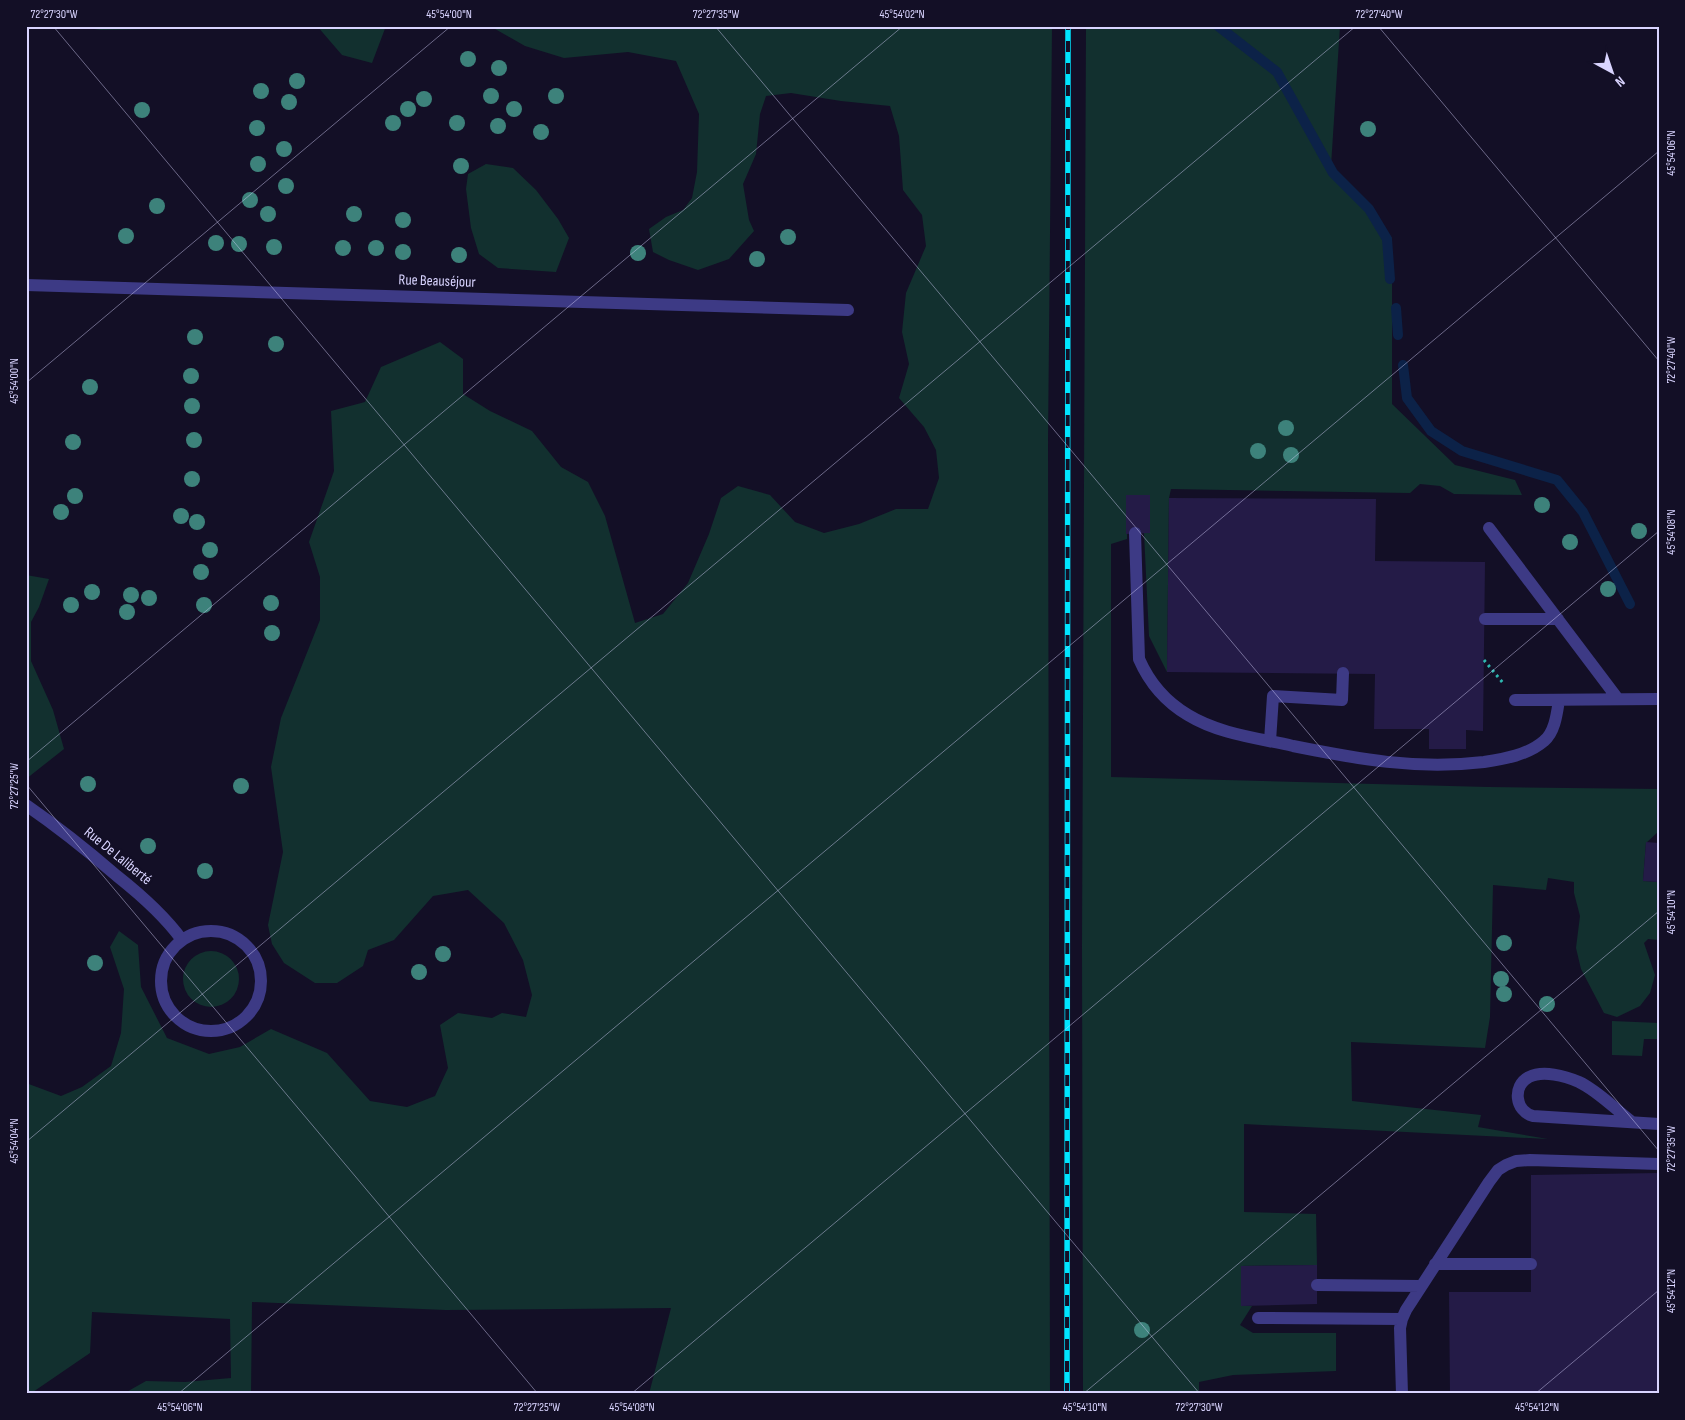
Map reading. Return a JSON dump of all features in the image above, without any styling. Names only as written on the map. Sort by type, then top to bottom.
[{"type":"street","name":"Rue Beauséjour","points":[[26,285],[848,310]]},
{"type":"street","points":[[1489,528],[1618,699]]},
{"type":"street","points":[[1135,533],[1139,659],[1144,671],[1158,689],[1188,715],[1232,733],[1391,764],[1436,765],[1502,759],[1528,750],[1545,741],[1557,715],[1559,700]]},
{"type":"street","points":[[1484,619],[1558,619]]},
{"type":"street","points":[[1270,741],[1273,696],[1342,700],[1344,673]]},
{"type":"street","points":[[1516,700],[1659,699]]},
{"type":"street","name":"Rue De Laliberté","points":[[26,805],[94,856],[145,899],[164,917],[182,940]]},
{"type":"street","points":[[213,930],[229,934],[242,942],[254,954],[260,969],[261,985],[257,1001],[248,1014],[235,1024],[219,1030],[202,1030],[187,1025],[173,1014],[164,1000],[161,984],[163,967],[170,952],[182,940],[196,933],[213,930]]},
{"type":"street","points":[[1632,1122],[1594,1091],[1580,1082],[1568,1078],[1555,1075],[1535,1075],[1528,1077],[1518,1089],[1517,1098],[1520,1106],[1528,1115],[1659,1124]]},
{"type":"street","points":[[1402,1394],[1400,1328],[1402,1318],[1488,1182],[1498,1170],[1506,1164],[1530,1160],[1659,1164]]},
{"type":"street","points":[[1435,1264],[1531,1264]]},
{"type":"street","points":[[1317,1285],[1421,1286]]},
{"type":"street","points":[[1258,1318],[1402,1318]]},
{"type":"path","points":[[1484,660],[1516,700]]},
{"type":"green space","points":[[73,26],[218,26],[208,28],[101,30]]},
{"type":"green space","points":[[317,26],[386,26],[372,63],[342,55]]},
{"type":"green space","points":[[490,26],[1052,26],[1048,442],[1050,1394],[649,1394],[671,1308],[446,1310],[252,1302],[251,1394],[123,1394],[146,1381],[185,1382],[231,1378],[230,1319],[92,1312],[90,1353],[30,1394],[26,1394],[26,1083],[61,1096],[82,1087],[111,1066],[121,1033],[124,989],[110,947],[119,931],[138,945],[141,987],[167,1038],[209,1054],[240,1047],[271,1029],[327,1053],[370,1101],[407,1107],[435,1096],[448,1068],[440,1025],[458,1013],[492,1018],[502,1013],[526,1017],[532,995],[523,960],[504,923],[468,890],[433,896],[394,940],[368,950],[363,966],[337,983],[315,983],[284,963],[272,944],[268,925],[283,852],[271,767],[281,718],[320,620],[320,577],[309,542],[334,471],[331,411],[365,402],[381,367],[440,342],[463,359],[463,394],[490,411],[532,431],[561,467],[588,482],[605,516],[635,623],[663,614],[688,583],[709,534],[721,498],[738,486],[770,495],[795,522],[824,533],[859,524],[896,509],[928,509],[939,478],[936,450],[924,427],[899,398],[909,364],[902,332],[906,293],[926,246],[922,215],[903,190],[899,136],[890,106],[791,93],[766,96],[760,114],[756,154],[743,184],[749,220],[754,231],[729,259],[698,270],[653,252],[649,229],[666,217],[683,210],[692,198],[697,172],[699,114],[676,61],[628,52],[564,58],[525,46]]},
{"type":"green space","points":[[1086,26],[1340,26],[1331,166],[1392,238],[1392,404],[1455,465],[1515,480],[1522,495],[1454,494],[1440,486],[1420,484],[1410,493],[1171,489],[1169,498],[1167,672],[1149,636],[1144,533],[1150,533],[1150,495],[1127,495],[1127,539],[1111,544],[1111,777],[1488,787],[1659,789],[1659,831],[1646,843],[1643,881],[1659,882],[1659,940],[1648,939],[1644,943],[1655,975],[1650,993],[1640,1006],[1617,1017],[1604,1013],[1581,969],[1576,948],[1580,916],[1574,893],[1574,882],[1548,878],[1546,890],[1493,885],[1490,1017],[1485,1048],[1351,1042],[1352,1101],[1481,1115],[1478,1127],[1548,1139],[1244,1124],[1244,1212],[1316,1214],[1317,1265],[1241,1266],[1241,1306],[1252,1306],[1240,1325],[1253,1333],[1336,1333],[1336,1371],[1233,1375],[1199,1382],[1199,1394],[1083,1394],[1082,947]]},
{"type":"green space","points":[[486,164],[513,168],[536,190],[558,219],[569,238],[556,272],[498,268],[479,254],[471,228],[466,189],[468,174]]},
{"type":"green space","points":[[26,575],[49,579],[39,607],[31,622],[31,661],[53,710],[64,749],[26,779]]},
{"type":"green space","points":[[205,951],[217,951],[227,955],[235,963],[239,979],[235,995],[227,1003],[217,1007],[205,1007],[195,1003],[187,995],[183,985],[183,973],[187,963],[195,955]]},
{"type":"green space","points":[[1612,1021],[1659,1023],[1659,1039],[1644,1039],[1642,1056],[1612,1055]]},
{"type":"building","points":[[1126,495],[1150,495],[1150,533],[1126,534]]},
{"type":"building","points":[[1169,498],[1376,499],[1375,561],[1485,562],[1483,731],[1466,730],[1466,749],[1429,749],[1429,729],[1374,729],[1375,674],[1167,672]]},
{"type":"building","points":[[1646,842],[1659,843],[1659,882],[1643,881]]},
{"type":"building","points":[[1659,1173],[1659,1394],[1450,1394],[1449,1292],[1531,1292],[1531,1175]]},
{"type":"building","points":[[1317,1265],[1317,1304],[1241,1306],[1241,1266]]},
{"type":"waterway","points":[[1218,26],[1277,72],[1333,173],[1369,209],[1387,239],[1390,279]]},
{"type":"waterway","points":[[1396,308],[1398,335]]},
{"type":"waterway","points":[[1403,365],[1407,398],[1431,431],[1462,451],[1557,480],[1583,512],[1630,604]]},
{"type":"railway","points":[[1067,1394],[1068,26]]}]
